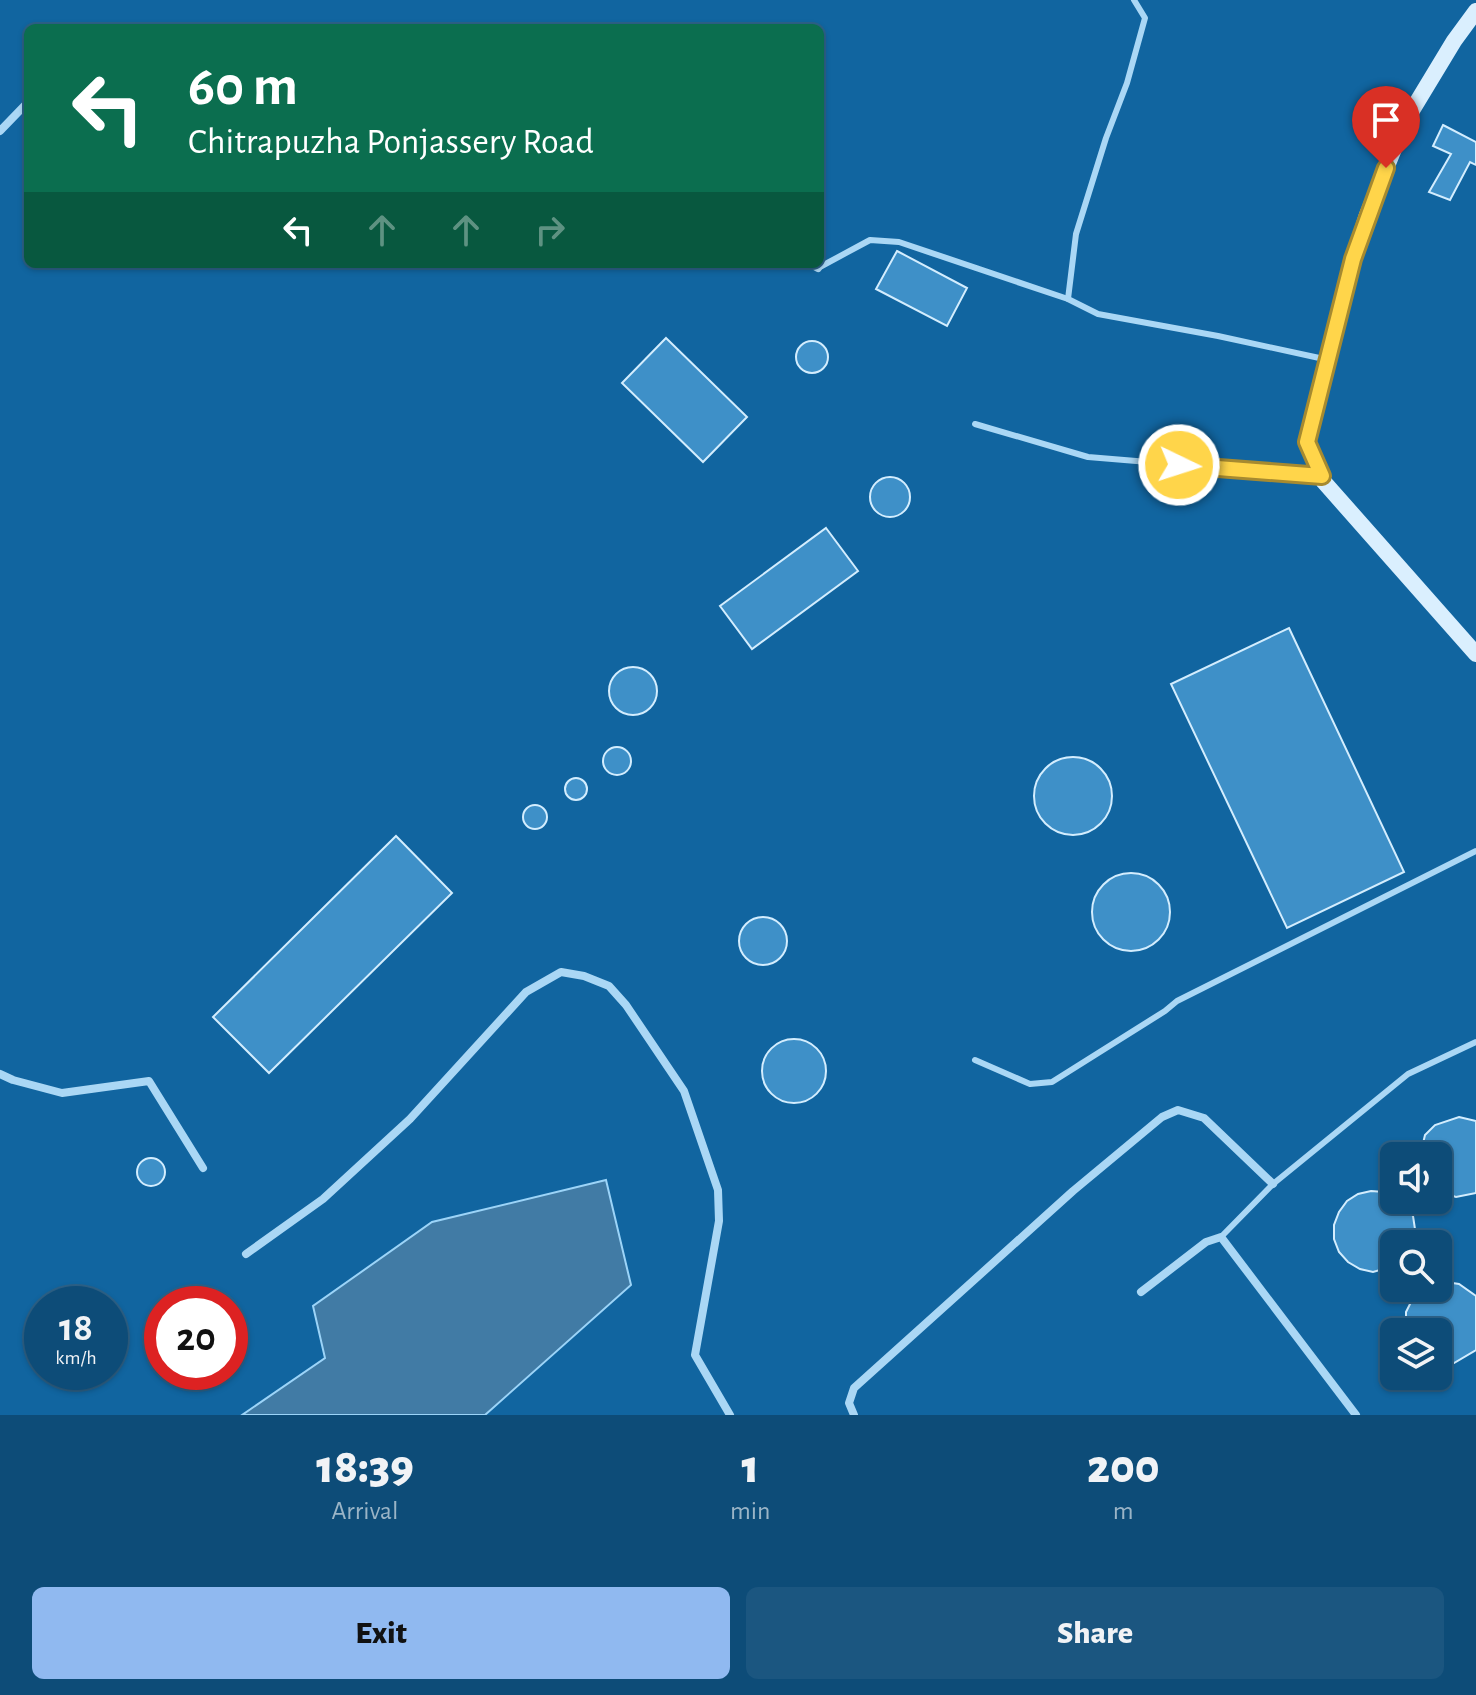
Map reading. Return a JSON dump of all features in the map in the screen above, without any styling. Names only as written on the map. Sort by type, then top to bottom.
[{"type":"main road","points":[[1476,11],[1405,122],[1353,259],[1307,442],[1324,482],[1476,654]]},
{"type":"street","points":[[0,131],[24,106]]},
{"type":"street","points":[[246,1254],[323,1199],[410,1119],[526,992],[561,972],[584,976],[609,986],[626,1005],[684,1091],[718,1190],[719,1221],[695,1355],[730,1415]]},
{"type":"street","points":[[0,1074],[62,1093],[149,1081],[203,1168]]},
{"type":"street","points":[[854,1415],[849,1403],[854,1388],[1073,1191],[1162,1117],[1178,1110],[1204,1118],[1273,1184]]},
{"type":"street","points":[[1141,1292],[1206,1242],[1221,1237],[1356,1415]]},
{"type":"lane","points":[[1068,299],[1076,234],[1127,83],[1145,18],[1134,0]]},
{"type":"lane","points":[[824,262],[870,240],[899,242],[1068,299],[1098,314],[1328,359]]},
{"type":"lane","points":[[975,424],[1088,457],[1322,476]]},
{"type":"lane","points":[[975,1060],[1030,1084],[1052,1082],[1177,1001],[1476,851]]},
{"type":"lane","points":[[1221,1237],[1273,1184],[1408,1074],[1476,1042]]},
{"type":"water","points":[[606,1180],[631,1285],[485,1415],[242,1415],[325,1358],[313,1306],[432,1222]]},
{"type":"building","points":[[1443,125],[1476,142],[1476,165],[1470,162],[1450,200],[1429,192],[1451,154],[1433,146]]},
{"type":"building","points":[[897,251],[967,288],[947,326],[876,289]]},
{"type":"building","points":[[666,338],[747,417],[703,462],[622,383]]},
{"type":"building","points":[[812,341],[823,346],[828,357],[823,368],[812,373],[801,368],[796,357],[801,346]]},
{"type":"building","points":[[890,477],[904,483],[910,497],[904,511],[890,517],[876,511],[870,497],[876,483]]},
{"type":"building","points":[[826,528],[858,571],[752,649],[720,606]]},
{"type":"building","points":[[1289,628],[1404,872],[1287,928],[1171,684]]},
{"type":"building","points":[[633,667],[642,668],[650,674],[656,682],[656,700],[650,708],[642,714],[633,715],[624,714],[616,708],[610,700],[609,691],[610,682],[616,674],[624,668]]},
{"type":"building","points":[[617,747],[627,751],[631,761],[627,771],[617,775],[607,771],[603,761],[607,751]]},
{"type":"building","points":[[1073,757],[1088,760],[1101,768],[1109,781],[1112,796],[1109,811],[1101,824],[1088,832],[1073,835],[1058,832],[1045,824],[1037,811],[1034,796],[1037,781],[1045,768],[1058,760]]},
{"type":"building","points":[[576,778],[584,781],[587,789],[584,797],[576,800],[568,797],[565,789],[568,781]]},
{"type":"building","points":[[535,805],[544,808],[547,817],[544,826],[535,829],[526,826],[523,817],[526,808]]},
{"type":"building","points":[[396,836],[452,893],[269,1073],[213,1017]]},
{"type":"building","points":[[1131,873],[1146,876],[1158,885],[1167,897],[1170,912],[1167,927],[1158,939],[1146,948],[1131,951],[1116,948],[1104,939],[1095,927],[1092,912],[1095,897],[1104,885],[1116,876]]},
{"type":"building","points":[[763,917],[780,924],[787,941],[780,958],[763,965],[746,958],[739,941],[746,924]]},
{"type":"building","points":[[788,1039],[800,1039],[817,1048],[824,1059],[824,1083],[817,1094],[800,1103],[788,1103],[776,1098],[767,1089],[762,1077],[762,1065],[767,1053],[776,1044]]},
{"type":"building","points":[[1459,1117],[1476,1121],[1476,1193],[1452,1196],[1452,1142],[1423,1142],[1425,1135],[1435,1125]]},
{"type":"building","points":[[151,1158],[161,1162],[165,1172],[161,1182],[151,1186],[141,1182],[137,1172],[141,1162]]},
{"type":"building","points":[[1380,1192],[1380,1214],[1413,1216],[1415,1230],[1380,1230],[1380,1270],[1373,1272],[1348,1262],[1339,1252],[1334,1239],[1334,1225],[1339,1212],[1347,1201],[1358,1194]]},
{"type":"building","points":[[1452,1283],[1459,1284],[1476,1296],[1476,1350],[1452,1363],[1452,1318],[1406,1318],[1411,1302],[1452,1302]]},
{"type":"route","points":[[1179,465],[1322,476],[1307,442],[1353,259],[1386,168]]}]
